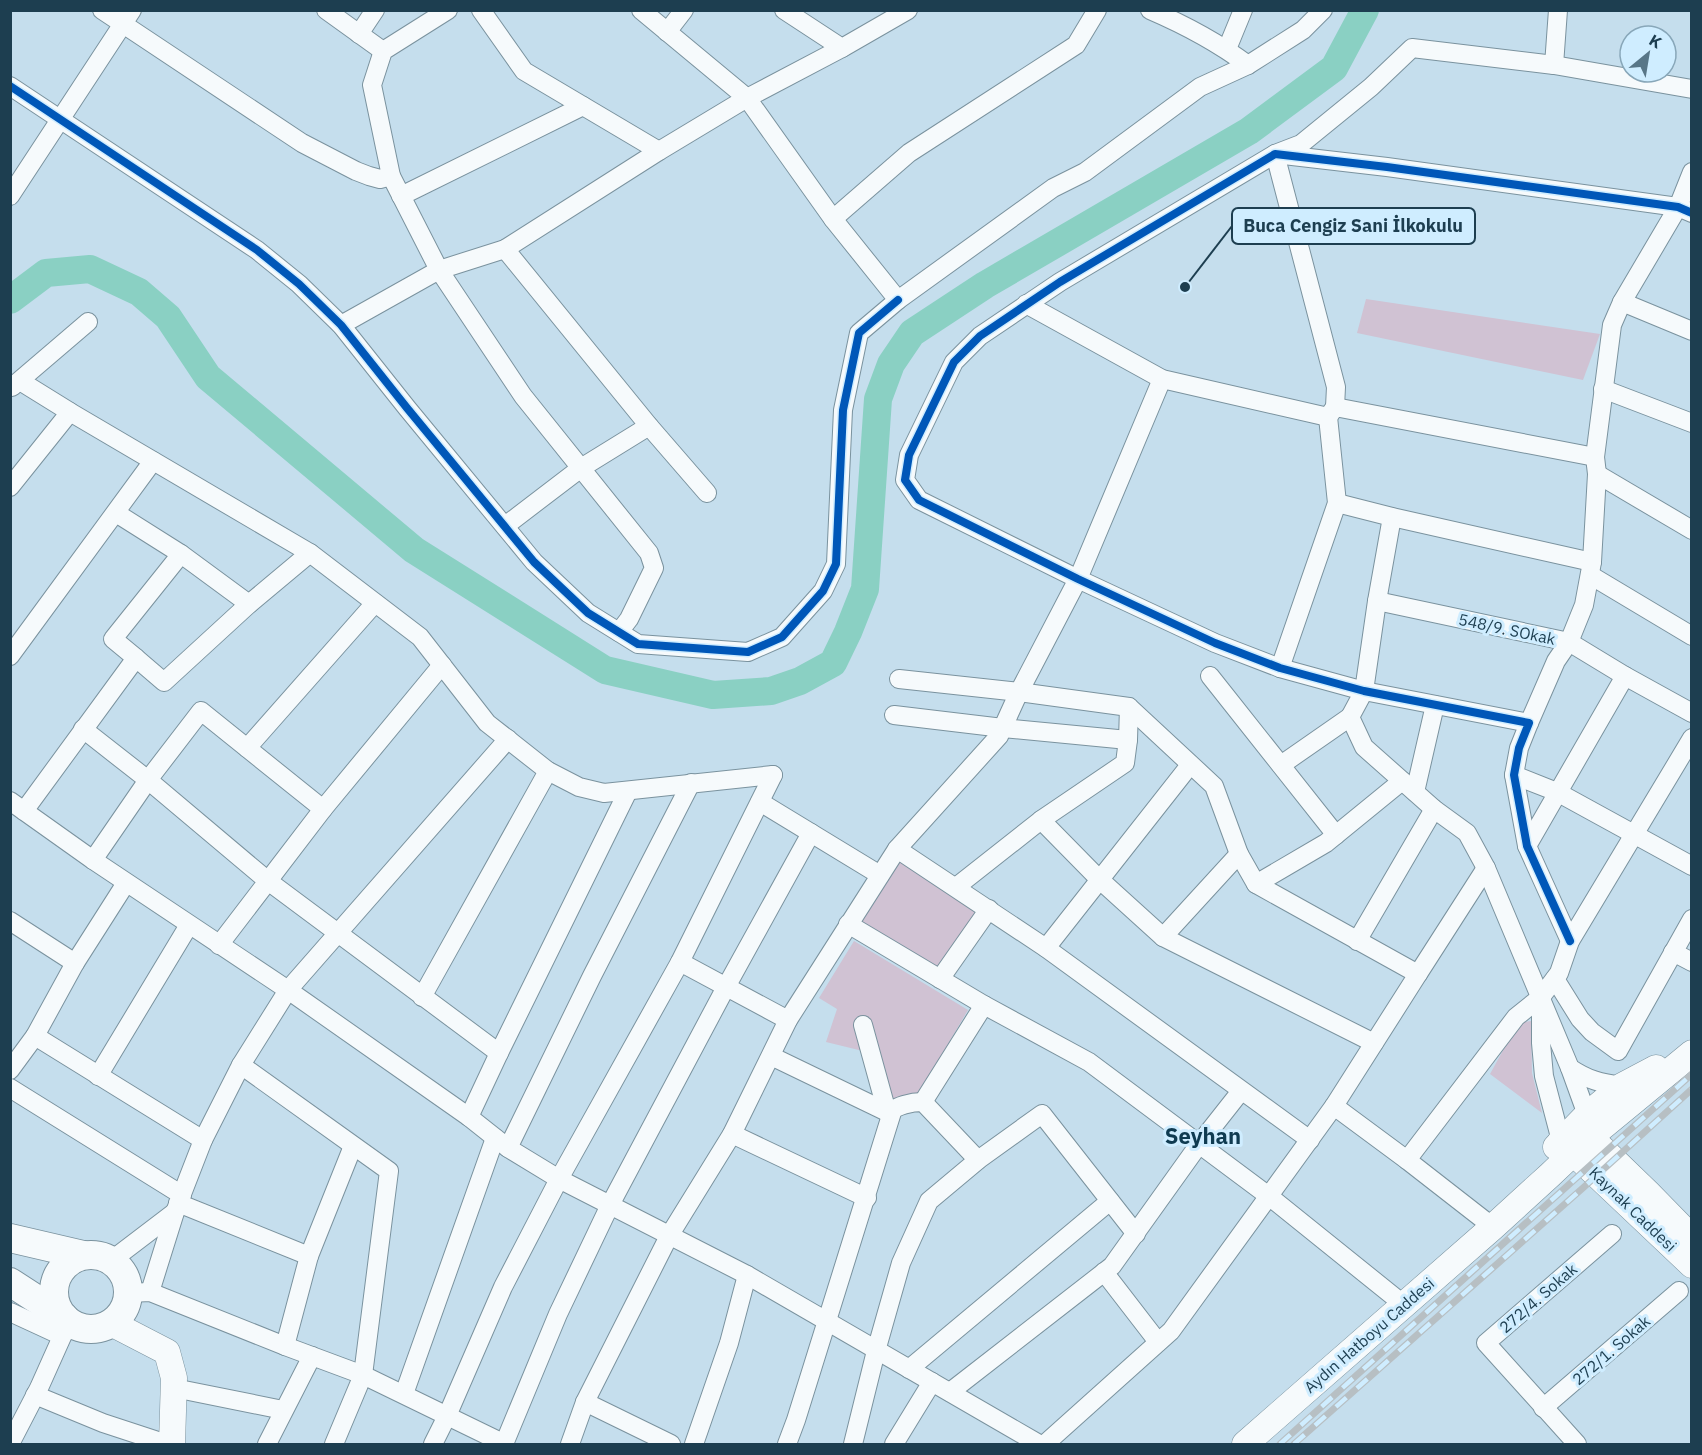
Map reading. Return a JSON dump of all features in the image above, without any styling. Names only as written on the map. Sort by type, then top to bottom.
[{"type":"main road","name":"Aydın Hatboyu Caddesi","points":[[1578,1136],[1622,1086],[1692,1051]]},
{"type":"main road","name":"Aydın Hatboyu Caddesi","points":[[1245,1444],[1493,1227],[1541,1163],[1692,1051]]},
{"type":"main road","name":"Kaynak Caddesi","points":[[1578,1136],[1648,1193],[1692,1238]]},
{"type":"main road","name":"Kaynak Caddesi","points":[[1578,1136],[1692,1265]]},
{"type":"main road","points":[[10,1238],[83,1255],[98,1255],[112,1260],[140,1292],[111,1323],[97,1328],[82,1328],[65,1324],[10,1282]]},
{"type":"main road","points":[[65,1324],[54,1293],[56,1280],[71,1260],[83,1255]]},
{"type":"main road","points":[[111,1323],[166,1352],[174,1378],[172,1444]]},
{"type":"street","points":[[102,10],[128,17],[303,142],[362,174],[380,179],[391,176]]},
{"type":"street","points":[[326,10],[383,51]]},
{"type":"street","points":[[359,34],[375,10]]},
{"type":"street","points":[[448,10],[383,51],[372,85],[391,176],[439,270],[523,396],[649,553],[654,568],[629,620],[620,632]]},
{"type":"street","points":[[481,10],[524,71],[659,151]]},
{"type":"street","points":[[641,10],[747,98],[833,219],[898,300]]},
{"type":"street","points":[[667,32],[684,10]]},
{"type":"street","points":[[784,10],[842,48]]},
{"type":"street","points":[[341,325],[439,270],[505,249],[747,98],[908,10]]},
{"type":"street","points":[[833,219],[909,153],[1076,45],[1097,10]]},
{"type":"street","points":[[1150,10],[1172,15],[1248,64]]},
{"type":"street","points":[[1227,50],[1243,10]]},
{"type":"street","points":[[10,86],[257,250],[299,284],[341,325],[534,562],[588,613],[638,644],[748,652],[782,637],[823,591],[836,564],[843,410],[859,333],[898,300],[1053,188],[1085,171],[1200,87],[1248,64],[1303,30],[1323,10]]},
{"type":"street","points":[[1554,65],[1558,10]]},
{"type":"street","points":[[10,196],[128,17]]},
{"type":"street","points":[[1529,723],[1364,691],[1280,668],[1215,643],[1078,579],[919,500],[905,480],[909,455],[954,362],[980,336],[1070,275],[1275,154],[1301,144],[1371,87],[1412,48],[1554,65],[1692,89]]},
{"type":"street","points":[[401,196],[583,106]]},
{"type":"street","points":[[1275,154],[1398,168],[1684,210]]},
{"type":"street","points":[[1275,154],[1336,387],[1332,412],[1337,503],[1280,668]]},
{"type":"street","points":[[1570,941],[1527,846],[1514,775],[1519,748],[1529,723],[1556,661],[1569,642],[1584,605],[1591,569],[1596,466],[1603,388],[1612,325],[1622,302],[1684,210],[1692,172]]},
{"type":"street","points":[[505,249],[649,426],[707,493]]},
{"type":"street","points":[[1622,302],[1692,331]]},
{"type":"street","points":[[1026,304],[1162,379],[1596,466],[1692,530]]},
{"type":"street","points":[[88,322],[15,385],[70,412],[310,553],[420,637],[487,723],[548,771],[579,787],[604,793],[772,776],[680,962],[559,1179],[503,1287],[433,1444]]},
{"type":"street","points":[[570,1444],[585,1402],[669,1236],[732,1134],[788,1020],[897,849],[999,736],[1019,692],[1078,579],[1162,379]]},
{"type":"street","points":[[1603,388],[1692,423]]},
{"type":"street","points":[[10,487],[70,412]]},
{"type":"street","points":[[504,526],[581,468],[649,426]]},
{"type":"street","points":[[10,656],[153,461]]},
{"type":"street","points":[[1337,503],[1591,569],[1692,636]]},
{"type":"street","points":[[117,513],[181,554],[249,604]]},
{"type":"street","points":[[1281,765],[1350,717],[1364,691],[1392,517]]},
{"type":"street","points":[[181,554],[113,639],[164,682],[249,604],[310,553]]},
{"type":"street","name":"548/9. SOkak","points":[[1377,601],[1569,642],[1692,713]]},
{"type":"street","points":[[248,748],[375,603]]},
{"type":"street","points":[[136,658],[83,729],[17,806],[126,883],[288,990],[469,1117],[502,1143],[559,1179],[747,1275],[1038,1444]]},
{"type":"street","points":[[219,945],[323,809],[442,665]]},
{"type":"street","points":[[1210,676],[1336,835]]},
{"type":"street","points":[[1527,846],[1625,676]]},
{"type":"street","points":[[899,679],[1128,707],[1214,786],[1239,854],[1256,884],[1418,974]]},
{"type":"street","points":[[1256,884],[1326,843],[1408,787],[1435,705]]},
{"type":"street","points":[[956,887],[1041,820],[1125,763],[1128,707]]},
{"type":"street","points":[[93,860],[148,780],[201,711],[323,809]]},
{"type":"street","points":[[894,715],[1128,740]]},
{"type":"street","points":[[1350,717],[1364,747],[1434,809],[1467,833],[1486,868],[1570,1068],[1578,1136]]},
{"type":"street","points":[[83,729],[148,780],[268,881],[499,1053]]},
{"type":"street","points":[[1407,1160],[1516,1017],[1541,997],[1555,979],[1570,941],[1692,738]]},
{"type":"street","points":[[508,739],[288,990],[240,1065],[203,1140],[140,1292],[363,1375],[504,1444],[558,1314],[610,1205],[811,833]]},
{"type":"street","points":[[1046,948],[1191,765]]},
{"type":"street","points":[[422,997],[548,771]]},
{"type":"street","points":[[1514,775],[1557,792],[1692,866]]},
{"type":"street","points":[[404,1394],[502,1143],[592,976],[691,783]]},
{"type":"street","points":[[469,1117],[628,791]]},
{"type":"street","points":[[760,802],[880,875]]},
{"type":"street","points":[[1357,941],[1434,809]]},
{"type":"street","points":[[1041,820],[1163,937],[1374,1043]]},
{"type":"street","points":[[897,849],[1046,948],[1310,1140]]},
{"type":"street","points":[[1163,937],[1239,854]]},
{"type":"street","points":[[1045,1444],[1171,1331],[1334,1106],[1486,868]]},
{"type":"street","points":[[10,1070],[34,1036],[75,963],[126,883]]},
{"type":"street","points":[[940,979],[988,909]]},
{"type":"street","points":[[1555,979],[1580,1019],[1592,1032],[1618,1051],[1692,919]]},
{"type":"street","points":[[10,921],[75,963]]},
{"type":"street","points":[[848,924],[984,1005],[1089,1062],[1200,1143],[1403,1304]]},
{"type":"street","points":[[98,1076],[189,925]]},
{"type":"street","points":[[1674,952],[1692,962]]},
{"type":"street","points":[[680,962],[788,1020]]},
{"type":"street","points":[[1541,997],[1544,1076],[1578,1136]]},
{"type":"street","points":[[922,1102],[984,1005]]},
{"type":"street","points":[[787,1444],[867,1198],[890,1111],[863,1025]]},
{"type":"street","points":[[34,1036],[203,1140]]},
{"type":"street","points":[[771,1056],[890,1111],[914,1102],[922,1102],[978,1160]]},
{"type":"street","points":[[240,1065],[388,1171],[363,1375],[334,1444]]},
{"type":"street","points":[[1570,1068],[1600,1083],[1622,1086]]},
{"type":"street","points":[[10,1088],[178,1203],[309,1256]]},
{"type":"street","points":[[950,1392],[1112,1266],[1200,1143],[1241,1091]]},
{"type":"street","points":[[1334,1106],[1493,1227]]},
{"type":"street","points":[[853,1444],[901,1263],[929,1200],[978,1160],[1042,1114],[1136,1234]]},
{"type":"street","points":[[732,1134],[867,1198]]},
{"type":"street","points":[[285,1346],[309,1256],[353,1146]]},
{"type":"street","points":[[909,1370],[1110,1201]]},
{"type":"street","points":[[112,1260],[178,1203]]},
{"type":"street","name":"272/4. Sokak","points":[[1577,1444],[1486,1343],[1612,1234]]},
{"type":"street","points":[[1104,1272],[1158,1342]]},
{"type":"street","points":[[694,1444],[729,1343],[747,1275]]},
{"type":"street","name":"272/1. Sokak","points":[[1543,1408],[1679,1291]]},
{"type":"street","points":[[10,1312],[65,1324],[35,1395],[10,1444]]},
{"type":"street","points":[[267,1444],[312,1356]]},
{"type":"street","points":[[894,1444],[932,1382]]},
{"type":"street","points":[[174,1388],[283,1410]]},
{"type":"street","points":[[35,1395],[103,1423],[167,1444]]},
{"type":"street","points":[[585,1402],[671,1444]]},
{"type":"shaded area","points":[[1366,299],[1600,334],[1583,380],[1357,333]]},
{"type":"shaded area","points":[[897,849],[989,909],[940,979],[848,924]]},
{"type":"shaded area","points":[[854,941],[968,1010],[914,1102],[887,1112],[871,1053],[826,1042],[837,1009],[819,998]]},
{"type":"shaded area","points":[[1531,1021],[1532,1073],[1542,1113],[1490,1074],[1518,1023]]},
{"type":"waterway","points":[[10,300],[46,273],[90,269],[139,292],[168,317],[208,377],[414,550],[605,670],[713,695],[771,691],[800,681],[833,663],[865,589],[878,399],[891,364],[912,333],[985,285],[1249,131],[1334,68],[1365,10]]},
{"type":"railway","points":[[1280,1444],[1692,1074]]},
{"type":"railway","points":[[1294,1444],[1692,1089]]},
{"type":"cycle path","points":[[10,86],[257,250],[299,284],[341,325],[534,562],[588,613],[638,644],[748,652],[782,637],[823,591],[836,564],[843,410],[859,333],[898,300]]},
{"type":"cycle path","points":[[1570,941],[1527,846],[1514,775],[1519,748],[1529,723],[1364,691],[1280,668],[1215,643],[1078,579],[919,500],[905,480],[909,455],[954,362],[980,336],[1060,282],[1275,154],[1678,207],[1692,213]]},
{"type":"place","name":"Buca Cengiz Sani İlkokulu","points":[[1185,287]]},
{"type":"district","name":"Seyhan","points":[[1203,1136]]}]
